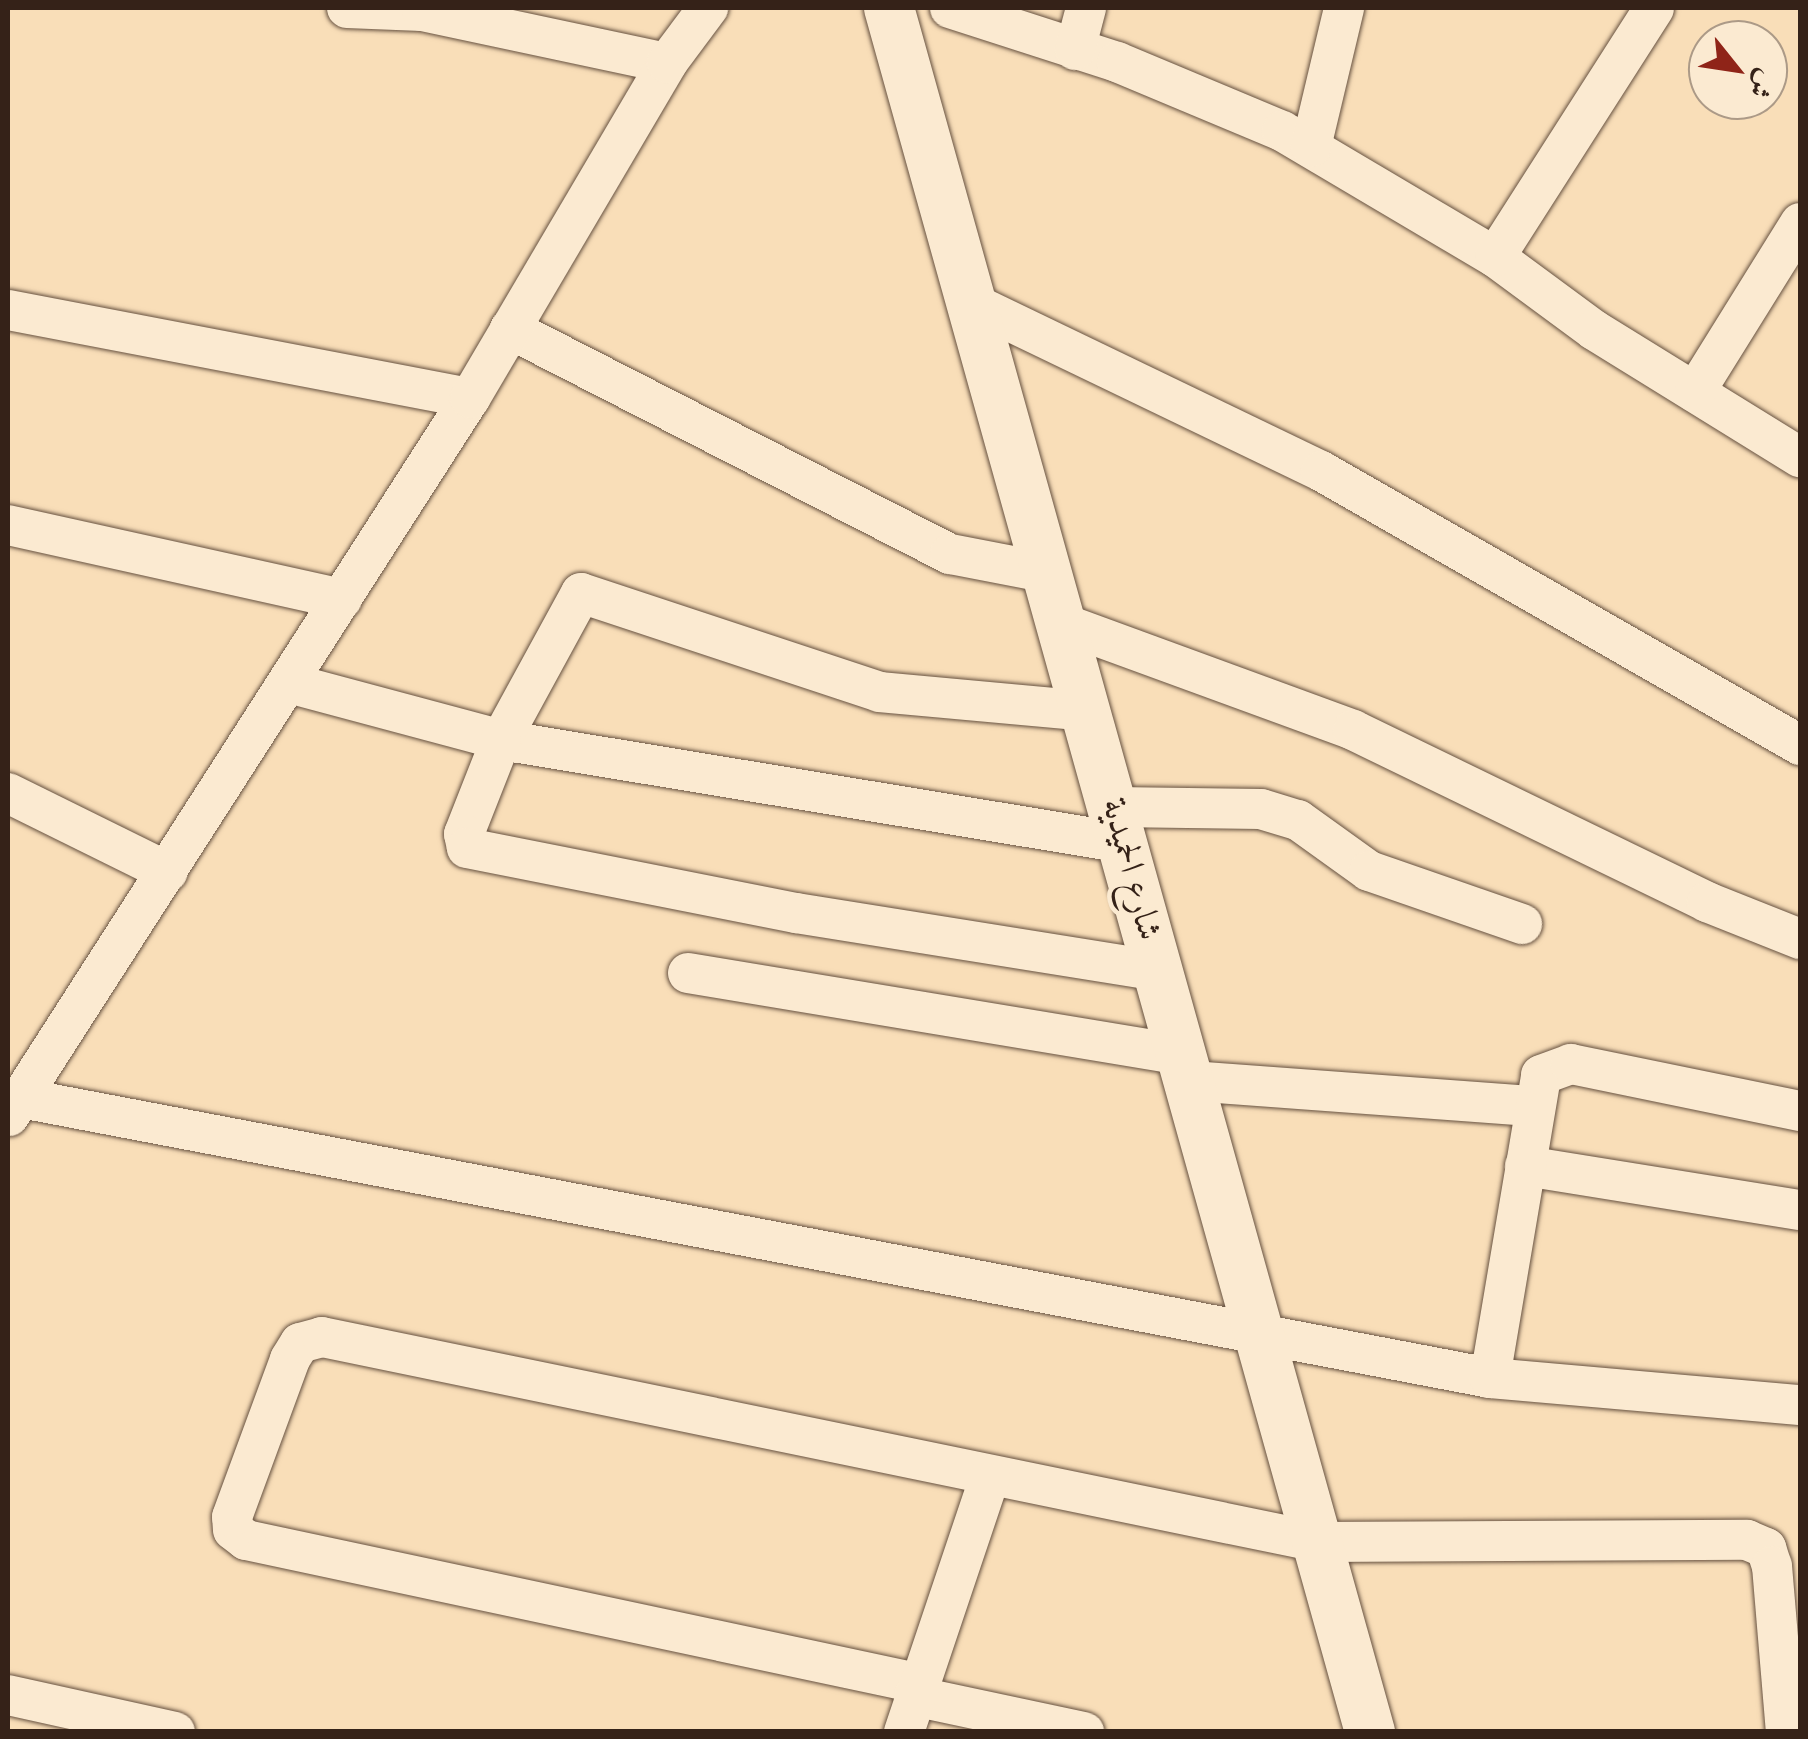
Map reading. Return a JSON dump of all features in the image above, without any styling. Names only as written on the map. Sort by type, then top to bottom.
[{"type":"street","points":[[347,8],[422,11],[667,63]]},
{"type":"street","points":[[708,8],[667,63],[470,398],[14,1108],[1490,1378],[1800,1405]]},
{"type":"street","name":"شارع الحميدية","points":[[890,8],[976,305],[1370,1732]]},
{"type":"street","points":[[950,8],[1118,62],[1311,147],[1496,257],[1800,458]]},
{"type":"street","points":[[1075,50],[1086,8]]},
{"type":"street","points":[[1311,147],[1344,8]]},
{"type":"street","points":[[1496,257],[1654,8]]},
{"type":"street","points":[[1696,392],[1800,223]]},
{"type":"street","points":[[976,305],[1321,470],[1800,745]]},
{"type":"street","points":[[8,310],[470,398]]},
{"type":"street","points":[[510,329],[950,554],[1050,573]]},
{"type":"street","points":[[8,525],[342,599]]},
{"type":"street","points":[[1088,711],[880,692],[581,593],[501,740],[464,834],[466,848],[488,856],[1160,971]]},
{"type":"street","points":[[1064,624],[1352,730],[1708,902],[1800,938]]},
{"type":"street","points":[[289,683],[501,740],[1120,825],[1261,809],[1298,820],[1368,871],[1522,924]]},
{"type":"street","points":[[8,793],[168,872]]},
{"type":"street","points":[[688,973],[1187,1068],[1531,1106]]},
{"type":"street","points":[[1490,1378],[1525,1166],[1531,1106],[1540,1075],[1572,1064],[1800,1111]]},
{"type":"street","points":[[1525,1166],[1800,1210]]},
{"type":"street","points":[[1084,1732],[912,1703],[246,1540],[233,1530],[232,1517],[290,1359],[300,1343],[322,1336],[1318,1542],[1747,1540],[1766,1548],[1789,1623],[1786,1732]]},
{"type":"street","points":[[912,1703],[990,1476]]},
{"type":"street","points":[[8,1694],[175,1732]]}]
